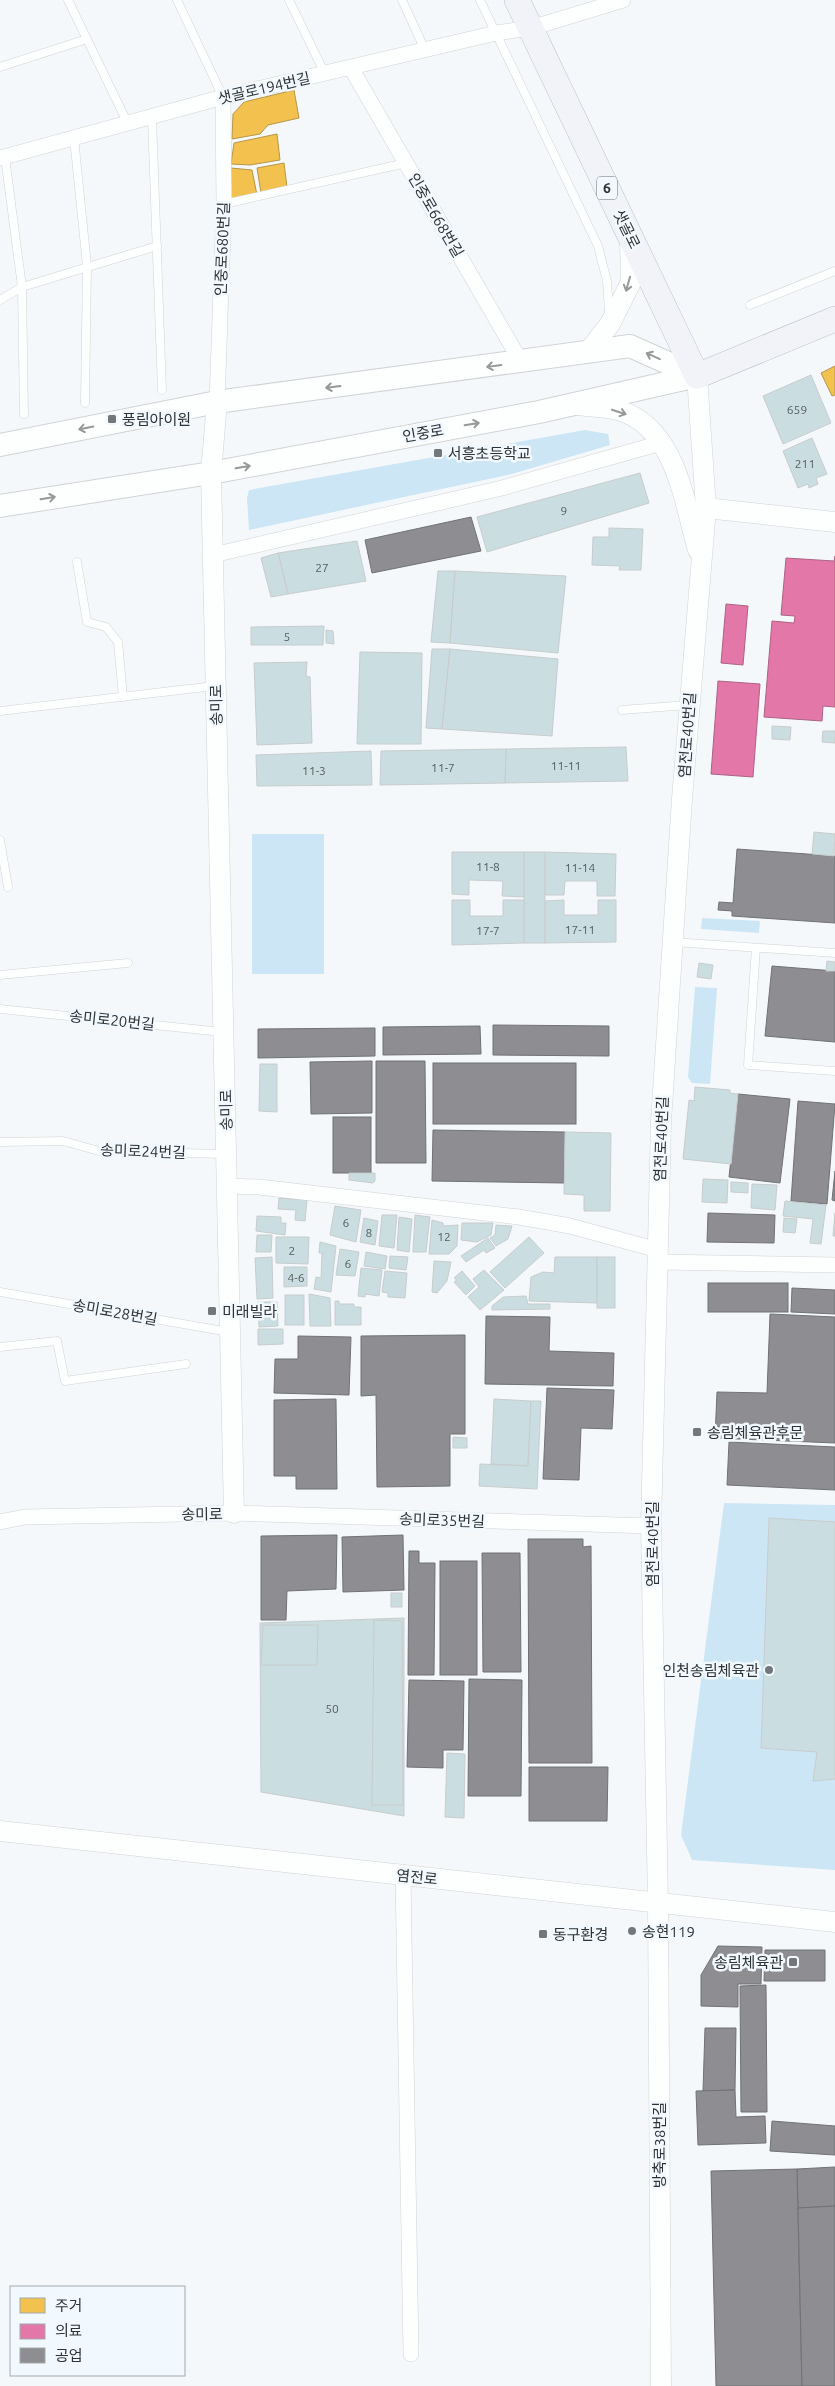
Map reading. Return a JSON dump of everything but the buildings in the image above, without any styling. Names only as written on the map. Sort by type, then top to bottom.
[{"type":"main road","name":"샛골로","points":[[517,0],[697,376]]},
{"type":"main road","name":"인중로","points":[[0,506],[211,472],[572,404],[697,376],[835,319]]},
{"type":"main road","points":[[0,445],[217,402],[630,346],[697,376]]},
{"type":"street","name":"샛골로194번길","points":[[3,157],[152,118],[223,97],[496,33],[531,28],[623,0]]},
{"type":"street","name":"인중로668번길","points":[[351,68],[521,362]]},
{"type":"street","name":"인중로680번길","points":[[217,402],[224,204],[223,97]]},
{"type":"street","points":[[588,352],[610,324],[631,282],[630,236]]},
{"type":"street","name":"염전로40번길","points":[[658,1904],[651,1526],[661,1122],[690,705],[706,508],[697,376]]},
{"type":"street","name":"송미로","points":[[0,1522],[25,1518],[234,1513],[211,472],[217,402]]},
{"type":"street","points":[[572,404],[621,411],[650,428],[661,443],[679,482],[701,562]]},
{"type":"street","points":[[213,555],[502,488],[661,443]]},
{"type":"street","points":[[706,508],[835,522]]},
{"type":"street","points":[[228,1186],[259,1187],[519,1217],[570,1226],[658,1256],[835,1265]]},
{"type":"street","name":"송미로35번길","points":[[234,1513],[651,1526]]},
{"type":"street","name":"염전로","points":[[0,1831],[835,1922]]},
{"type":"street","points":[[403,1875],[411,2354]]},
{"type":"street","name":"방축로38번길","points":[[658,1904],[661,2386]]},
{"type":"lane","points":[[68,0],[128,124]]},
{"type":"lane","points":[[177,0],[223,97]]},
{"type":"lane","points":[[289,0],[324,74]]},
{"type":"lane","points":[[402,0],[426,50]]},
{"type":"lane","points":[[480,0],[598,246],[607,281],[610,324]]},
{"type":"lane","points":[[0,67],[87,40]]},
{"type":"lane","points":[[152,118],[162,390]]},
{"type":"lane","points":[[74,138],[87,266],[85,403]]},
{"type":"lane","points":[[3,157],[22,287],[24,414]]},
{"type":"lane","points":[[224,204],[406,163]]},
{"type":"lane","points":[[0,300],[22,287],[157,246]]},
{"type":"lane","points":[[750,305],[835,271]]},
{"type":"lane","points":[[77,562],[87,622],[106,627],[118,642],[123,696]]},
{"type":"lane","points":[[0,711],[216,686]]},
{"type":"lane","points":[[622,710],[690,705]]},
{"type":"lane","points":[[0,840],[8,887]]},
{"type":"lane","points":[[673,942],[835,953]]},
{"type":"lane","points":[[756,948],[748,1065],[835,1071]]},
{"type":"lane","points":[[0,974],[128,963]]},
{"type":"lane","name":"송미로20번길","points":[[0,1009],[224,1032]]},
{"type":"lane","name":"송미로24번길","points":[[0,1142],[63,1141],[99,1151],[226,1154]]},
{"type":"lane","name":"송미로28번길","points":[[0,1292],[231,1332]]},
{"type":"lane","points":[[0,1347],[58,1341],[65,1380],[186,1364]]},
{"type":"shaded area","points":[[585,430],[608,434],[610,445],[512,474],[249,530],[247,498],[249,490]]},
{"type":"shaded area","points":[[252,834],[324,834],[324,974],[252,974]]},
{"type":"shaded area","points":[[702,918],[760,921],[759,933],[701,929]]},
{"type":"shaded area","points":[[695,987],[717,988],[710,1084],[692,1083],[688,1077]]},
{"type":"shaded area","name":"인천송림체육관","points":[[724,1503],[835,1505],[835,1870],[692,1860],[681,1835]]},
{"type":"place","name":"풍림아이원","points":[[112,419]]},
{"type":"place","name":"서흥초등학교","points":[[438,453]]},
{"type":"place","name":"미래빌라","points":[[212,1311]]},
{"type":"place","name":"송림체육관후문","points":[[697,1432]]},
{"type":"place","name":"인천송림체육관","points":[[769,1670]]},
{"type":"place","name":"송현119","points":[[632,1931]]},
{"type":"place","name":"동구환경","points":[[543,1934]]},
{"type":"place","name":"송림체육관","points":[[793,1962]]}]
